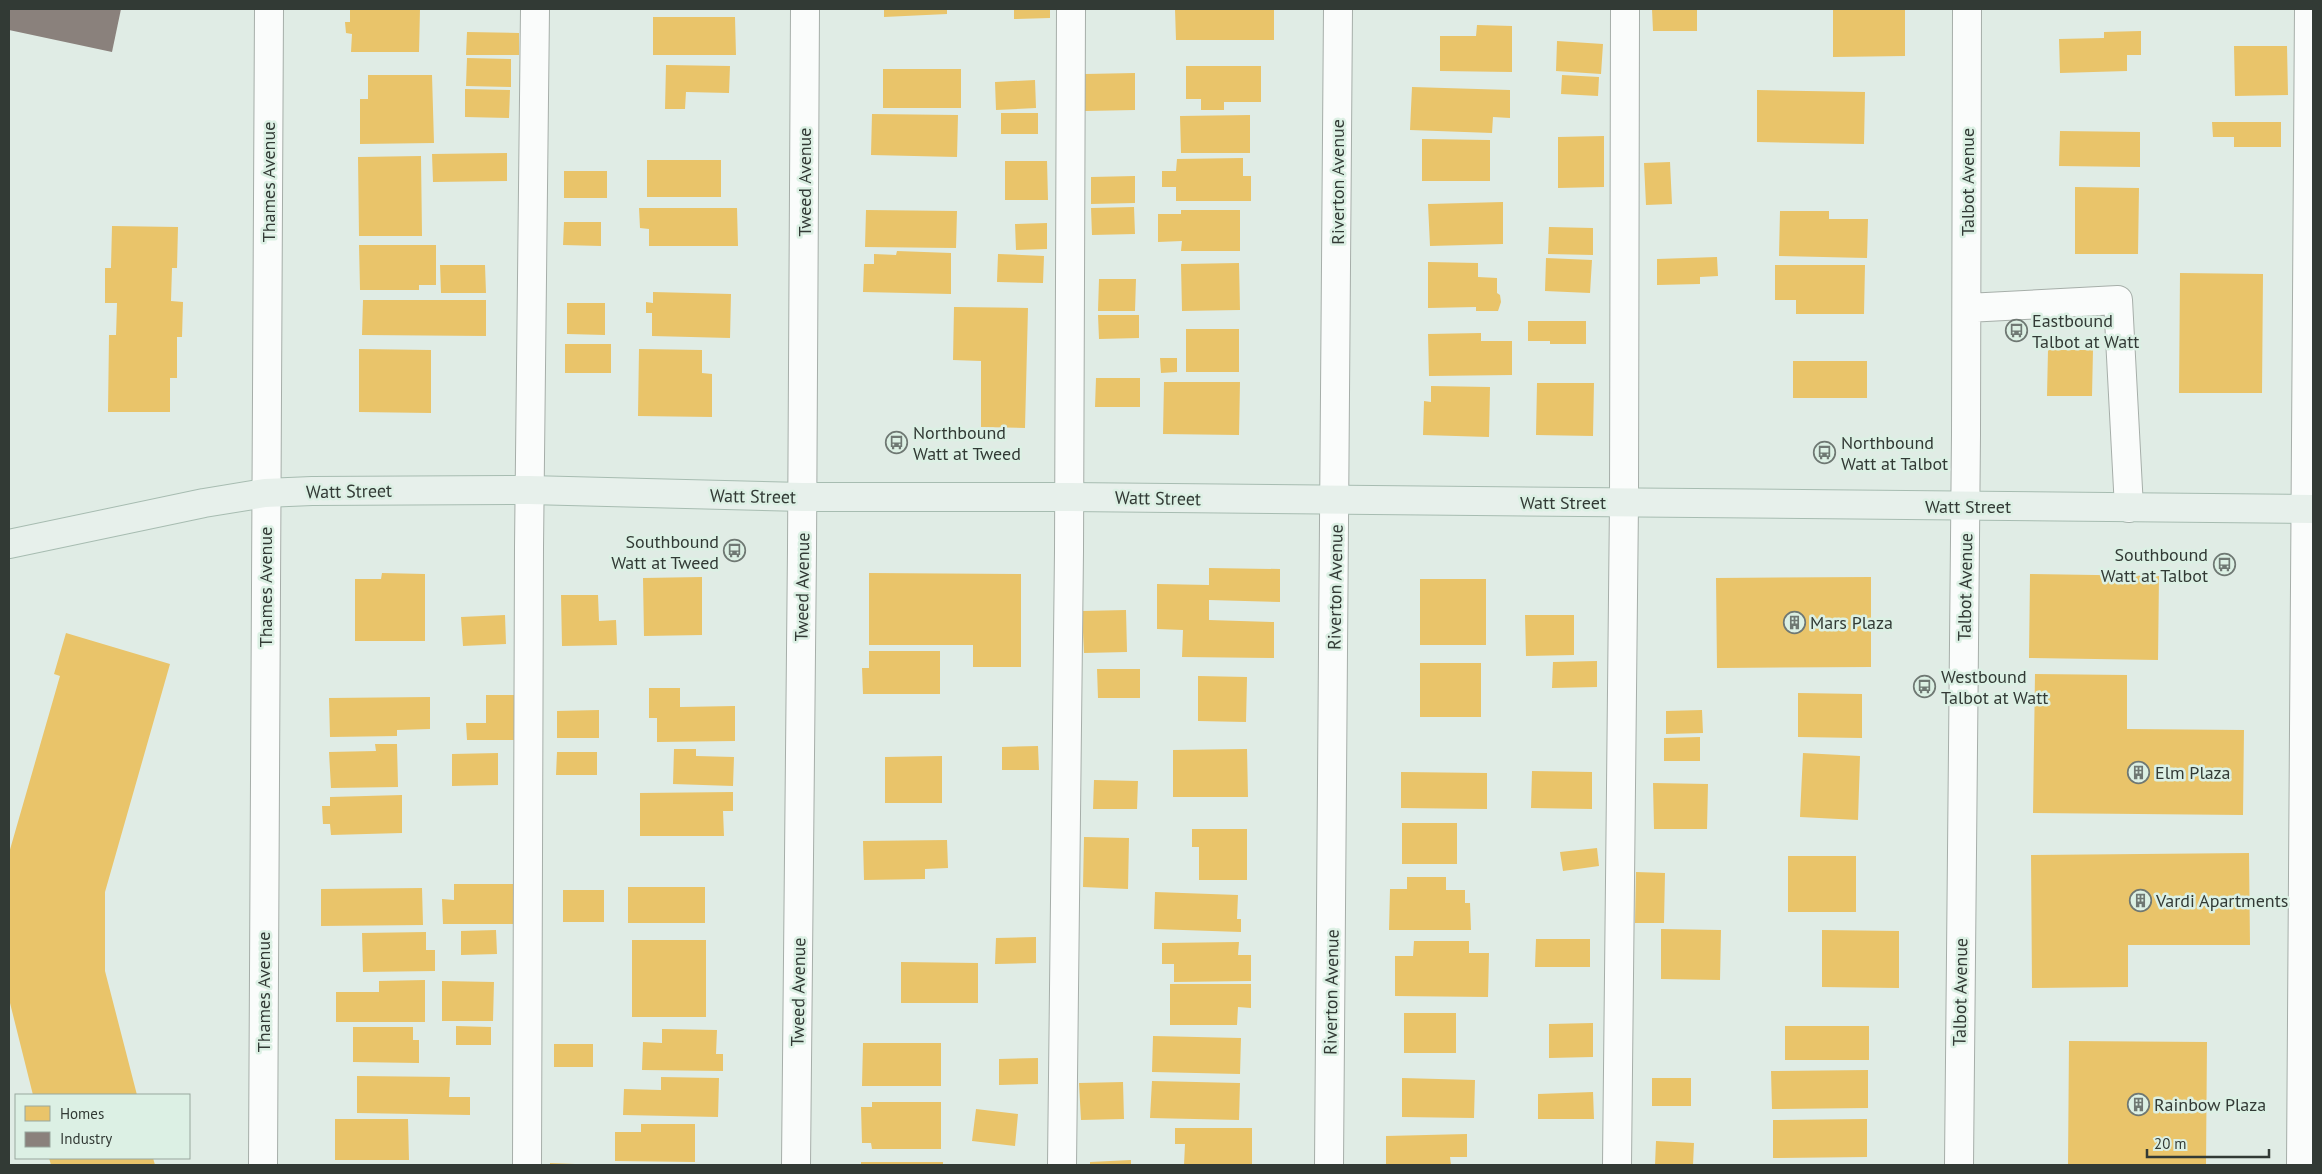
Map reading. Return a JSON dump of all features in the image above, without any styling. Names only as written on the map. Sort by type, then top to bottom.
[{"type":"main road","name":"Watt Street","points":[[9,544],[204,503],[265,494],[322,491],[530,490],[803,497],[1069,497],[2310,509]]},
{"type":"street","name":"Thames Avenue","points":[[263,1165],[269,9]]},
{"type":"street","points":[[527,1165],[534,9]]},
{"type":"street","name":"Tweed Avenue","points":[[796,1165],[803,497],[805,9]]},
{"type":"street","points":[[1062,1165],[1069,497],[1071,9]]},
{"type":"street","name":"Riverton Avenue","points":[[1329,1165],[1336,501],[1338,9]]},
{"type":"street","points":[[1617,1165],[1624,502],[1625,9]]},
{"type":"street","name":"Talbot Avenue","points":[[1959,1165],[1966,506],[1967,9]]},
{"type":"street","points":[[2301,1165],[2310,509],[2309,9]]},
{"type":"street","points":[[1967,308],[2118,300],[2129,508]]},
{"type":"building: Homes","points":[[350,9],[420,9],[419,52],[351,52],[352,34],[346,33],[345,22],[350,22]]},
{"type":"building: Homes","points":[[884,9],[947,9],[947,14],[884,17]]},
{"type":"building: Homes","points":[[1014,9],[1050,9],[1050,18],[1014,19]]},
{"type":"building: Homes","points":[[1175,9],[1274,9],[1274,40],[1176,40]]},
{"type":"building: Homes","points":[[1652,9],[1697,9],[1697,31],[1653,31]]},
{"type":"building: Homes","points":[[1833,9],[1905,9],[1905,56],[1833,57]]},
{"type":"building: Homes","points":[[653,17],[735,17],[736,55],[653,55]]},
{"type":"building: Homes","points":[[1477,25],[1512,26],[1512,72],[1440,71],[1440,36],[1476,36]]},
{"type":"building: Homes","points":[[2141,31],[2141,55],[2127,55],[2127,71],[2060,73],[2059,39],[2104,38],[2104,32]]},
{"type":"building: Homes","points":[[467,32],[519,33],[519,55],[466,55]]},
{"type":"building: Homes","points":[[1557,41],[1603,44],[1601,74],[1556,71]]},
{"type":"building: Homes","points":[[2234,46],[2287,46],[2288,95],[2235,96]]},
{"type":"building: Homes","points":[[467,58],[511,59],[511,87],[466,86]]},
{"type":"building: Homes","points":[[666,65],[730,66],[729,93],[686,92],[685,109],[665,109]]},
{"type":"building: Homes","points":[[1186,66],[1261,66],[1261,102],[1224,102],[1224,110],[1201,110],[1201,99],[1186,99]]},
{"type":"building: Homes","points":[[883,69],[961,69],[961,108],[883,108]]},
{"type":"building: Homes","points":[[1135,73],[1135,110],[1085,111],[1085,74]]},
{"type":"building: Homes","points":[[368,75],[432,75],[434,143],[360,144],[360,99],[368,99]]},
{"type":"building: Homes","points":[[1562,75],[1599,77],[1598,96],[1561,94]]},
{"type":"building: Homes","points":[[1035,80],[1036,108],[996,110],[995,82]]},
{"type":"building: Homes","points":[[1412,87],[1510,90],[1510,118],[1493,117],[1492,133],[1410,130]]},
{"type":"building: Homes","points":[[465,89],[510,90],[509,118],[465,117]]},
{"type":"building: Homes","points":[[1757,90],[1865,92],[1864,144],[1757,142]]},
{"type":"building: Homes","points":[[1001,113],[1038,113],[1038,134],[1001,134]]},
{"type":"building: Homes","points":[[872,114],[958,115],[957,157],[871,155]]},
{"type":"building: Homes","points":[[1250,115],[1250,153],[1181,153],[1180,116]]},
{"type":"building: Homes","points":[[2212,122],[2281,122],[2281,147],[2234,147],[2234,137],[2213,137]]},
{"type":"building: Homes","points":[[2060,131],[2140,132],[2140,167],[2059,166]]},
{"type":"building: Homes","points":[[1604,136],[1604,187],[1558,188],[1558,137]]},
{"type":"building: Homes","points":[[1422,139],[1490,140],[1490,181],[1422,181]]},
{"type":"building: Homes","points":[[507,153],[507,181],[433,182],[432,154]]},
{"type":"building: Homes","points":[[421,156],[422,236],[359,236],[358,157]]},
{"type":"building: Homes","points":[[1243,158],[1243,176],[1251,176],[1251,201],[1176,201],[1176,187],[1162,187],[1162,171],[1176,171],[1177,159]]},
{"type":"building: Homes","points":[[647,160],[721,160],[721,197],[647,197]]},
{"type":"building: Homes","points":[[1005,161],[1047,161],[1048,200],[1005,200]]},
{"type":"building: Homes","points":[[1670,162],[1672,204],[1646,205],[1644,163]]},
{"type":"building: Homes","points":[[564,171],[607,171],[607,198],[564,198]]},
{"type":"building: Homes","points":[[1135,176],[1135,203],[1091,204],[1091,177]]},
{"type":"building: Homes","points":[[2075,187],[2139,188],[2138,254],[2075,254]]},
{"type":"building: Homes","points":[[1503,202],[1503,244],[1430,246],[1428,204]]},
{"type":"building: Homes","points":[[1134,207],[1135,234],[1092,235],[1091,208]]},
{"type":"building: Homes","points":[[639,208],[737,208],[738,246],[649,246],[649,229],[640,228]]},
{"type":"building: Homes","points":[[866,210],[957,211],[956,248],[865,247]]},
{"type":"building: Homes","points":[[1181,210],[1240,210],[1240,251],[1181,251],[1182,241],[1158,242],[1158,214],[1181,214]]},
{"type":"building: Homes","points":[[1780,211],[1829,211],[1829,219],[1868,219],[1867,258],[1779,256]]},
{"type":"building: Homes","points":[[564,222],[601,222],[601,246],[563,245]]},
{"type":"building: Homes","points":[[1047,223],[1047,249],[1016,250],[1015,224]]},
{"type":"building: Homes","points":[[112,226],[178,227],[177,268],[172,268],[171,301],[183,302],[182,337],[177,337],[177,378],[170,378],[170,412],[108,412],[109,335],[116,335],[117,303],[105,303],[105,268],[111,268]]},
{"type":"building: Homes","points":[[1549,227],[1593,228],[1593,255],[1548,254]]},
{"type":"building: Homes","points":[[359,245],[436,245],[436,285],[419,285],[419,290],[360,290]]},
{"type":"building: Homes","points":[[897,251],[951,253],[951,294],[863,292],[864,264],[874,264],[874,254],[896,255]]},
{"type":"building: Homes","points":[[998,254],[1044,256],[1043,283],[997,282]]},
{"type":"building: Homes","points":[[1717,257],[1718,276],[1700,277],[1700,284],[1657,285],[1657,259]]},
{"type":"building: Homes","points":[[1546,258],[1592,260],[1590,293],[1545,291]]},
{"type":"building: Homes","points":[[1428,262],[1478,263],[1478,277],[1497,278],[1497,293],[1500,295],[1501,302],[1498,311],[1476,311],[1476,307],[1428,308]]},
{"type":"building: Homes","points":[[1239,263],[1240,310],[1182,311],[1181,264]]},
{"type":"building: Homes","points":[[440,265],[485,265],[486,293],[441,293]]},
{"type":"building: Homes","points":[[1775,265],[1865,265],[1864,314],[1796,314],[1796,300],[1775,300]]},
{"type":"building: Homes","points":[[2180,273],[2263,274],[2262,393],[2179,393]]},
{"type":"building: Homes","points":[[1099,279],[1136,279],[1135,311],[1098,311]]},
{"type":"building: Homes","points":[[653,292],[731,294],[730,338],[652,336],[652,313],[646,313],[646,302],[653,303]]},
{"type":"building: Homes","points":[[363,300],[486,300],[486,336],[362,335]]},
{"type":"building: Homes","points":[[567,303],[605,303],[605,335],[567,334]]},
{"type":"building: Homes","points":[[954,307],[1028,308],[1025,428],[981,427],[981,361],[953,360]]},
{"type":"building: Homes","points":[[1098,315],[1139,315],[1139,338],[1099,339]]},
{"type":"building: Homes","points":[[1528,321],[1586,321],[1586,344],[1550,344],[1550,341],[1528,341]]},
{"type":"building: Homes","points":[[1186,329],[1239,329],[1239,372],[1186,372]]},
{"type":"building: Homes","points":[[1481,333],[1481,341],[1512,341],[1512,375],[1429,376],[1428,334]]},
{"type":"building: Homes","points":[[565,344],[611,344],[611,373],[565,373]]},
{"type":"building: Homes","points":[[359,349],[431,350],[431,413],[359,412]]},
{"type":"building: Homes","points":[[639,349],[702,350],[702,373],[712,374],[712,417],[638,416]]},
{"type":"building: Homes","points":[[2048,350],[2093,350],[2092,396],[2047,396]]},
{"type":"building: Homes","points":[[1160,358],[1177,358],[1177,372],[1161,373]]},
{"type":"building: Homes","points":[[1793,361],[1867,361],[1867,398],[1793,398]]},
{"type":"building: Homes","points":[[1096,378],[1140,378],[1140,407],[1095,407]]},
{"type":"building: Homes","points":[[1164,382],[1240,382],[1239,435],[1163,434]]},
{"type":"building: Homes","points":[[1537,383],[1594,383],[1593,436],[1536,435]]},
{"type":"building: Homes","points":[[1431,386],[1490,387],[1489,437],[1423,435],[1424,401],[1431,402]]},
{"type":"building: Homes","points":[[1209,568],[1280,569],[1280,602],[1209,600],[1209,620],[1274,622],[1274,658],[1182,657],[1183,630],[1157,629],[1157,584],[1209,585]]},
{"type":"building: Homes","points":[[382,573],[425,574],[425,641],[355,641],[355,579],[381,579]]},
{"type":"building: Homes","points":[[869,573],[1021,574],[1021,667],[973,667],[973,645],[869,645]]},
{"type":"building: Homes","points":[[2030,574],[2159,576],[2158,660],[2029,658]]},
{"type":"building: Homes","points":[[702,577],[702,635],[644,636],[643,578]]},
{"type":"building: Homes","name":"Mars Plaza","points":[[1871,577],[1871,667],[1717,668],[1716,578]]},
{"type":"building: Homes","points":[[1420,579],[1486,579],[1486,645],[1420,645]]},
{"type":"building: Homes","points":[[561,595],[598,595],[599,621],[616,620],[617,645],[562,646]]},
{"type":"building: Homes","points":[[1126,610],[1127,652],[1084,653],[1082,611]]},
{"type":"building: Homes","points":[[505,615],[506,644],[463,646],[461,617]]},
{"type":"building: Homes","points":[[1525,615],[1574,615],[1574,655],[1526,656]]},
{"type":"building: Homes","points":[[66,633],[170,664],[105,892],[105,971],[137,1094],[33,1094],[9,999],[9,853],[60,676],[54,674]]},
{"type":"building: Homes","points":[[869,651],[940,651],[940,694],[863,694],[862,668],[869,668]]},
{"type":"building: Homes","points":[[1597,661],[1597,687],[1552,688],[1553,662]]},
{"type":"building: Homes","points":[[1420,663],[1481,663],[1481,717],[1420,717]]},
{"type":"building: Homes","points":[[1097,669],[1140,669],[1140,698],[1098,698]]},
{"type":"building: Homes","name":"Elm Plaza","points":[[2035,674],[2127,675],[2127,729],[2244,730],[2243,815],[2033,813]]},
{"type":"building: Homes","points":[[1198,676],[1247,677],[1246,722],[1198,721]]},
{"type":"building: Homes","points":[[649,688],[680,688],[680,707],[735,706],[735,741],[657,742],[657,718],[649,718]]},
{"type":"building: Homes","points":[[1798,693],[1862,694],[1862,738],[1798,737]]},
{"type":"building: Homes","points":[[486,695],[517,695],[518,740],[467,740],[466,723],[486,723]]},
{"type":"building: Homes","points":[[430,697],[430,729],[397,730],[397,736],[330,737],[329,698]]},
{"type":"building: Homes","points":[[599,710],[599,738],[557,738],[557,711]]},
{"type":"building: Homes","points":[[1702,710],[1703,733],[1666,734],[1666,711]]},
{"type":"building: Homes","points":[[1700,737],[1700,761],[1664,761],[1664,738]]},
{"type":"building: Homes","points":[[375,744],[397,744],[398,787],[331,788],[329,752],[376,751]]},
{"type":"building: Homes","points":[[1038,746],[1039,770],[1002,770],[1002,747]]},
{"type":"building: Homes","points":[[674,749],[696,749],[696,756],[734,757],[733,786],[673,784]]},
{"type":"building: Homes","points":[[1247,749],[1248,797],[1173,797],[1173,750]]},
{"type":"building: Homes","points":[[557,752],[597,752],[597,775],[556,775]]},
{"type":"building: Homes","points":[[498,753],[498,785],[452,786],[452,754]]},
{"type":"building: Homes","points":[[1803,753],[1860,756],[1858,820],[1800,817]]},
{"type":"building: Homes","points":[[942,756],[942,803],[885,803],[885,757]]},
{"type":"building: Homes","points":[[1532,771],[1592,772],[1592,809],[1531,808]]},
{"type":"building: Homes","points":[[1401,772],[1487,773],[1487,809],[1401,808]]},
{"type":"building: Homes","points":[[1094,780],[1138,781],[1137,809],[1093,809]]},
{"type":"building: Homes","points":[[1653,783],[1708,784],[1707,829],[1654,829]]},
{"type":"building: Homes","points":[[733,792],[733,811],[723,811],[724,836],[640,836],[640,793]]},
{"type":"building: Homes","points":[[402,795],[402,833],[331,835],[330,824],[323,824],[322,806],[330,806],[330,797]]},
{"type":"building: Homes","points":[[1402,823],[1457,823],[1457,864],[1402,864]]},
{"type":"building: Homes","points":[[1192,829],[1247,829],[1247,880],[1199,880],[1199,847],[1192,847]]},
{"type":"building: Homes","points":[[1084,837],[1129,838],[1128,889],[1083,887]]},
{"type":"building: Homes","points":[[947,840],[948,868],[925,869],[925,879],[864,880],[863,841]]},
{"type":"building: Homes","points":[[1597,848],[1599,866],[1563,871],[1560,852]]},
{"type":"building: Homes","name":"Vardi Apartments","points":[[2249,853],[2250,945],[2128,945],[2128,987],[2032,988],[2031,855]]},
{"type":"building: Homes","points":[[1788,856],[1856,856],[1856,912],[1788,912]]},
{"type":"building: Homes","points":[[1636,872],[1665,873],[1664,923],[1635,923]]},
{"type":"building: Homes","points":[[1407,877],[1446,877],[1446,890],[1465,890],[1465,903],[1470,903],[1471,930],[1389,930],[1390,889],[1407,889]]},
{"type":"building: Homes","points":[[454,884],[514,884],[514,924],[443,924],[442,899],[454,900]]},
{"type":"building: Homes","points":[[628,887],[705,887],[705,923],[628,923]]},
{"type":"building: Homes","points":[[422,888],[423,925],[321,926],[321,889]]},
{"type":"building: Homes","points":[[563,890],[604,890],[604,922],[563,922]]},
{"type":"building: Homes","points":[[1155,892],[1238,895],[1237,919],[1241,919],[1241,932],[1154,929]]},
{"type":"building: Homes","points":[[1661,929],[1721,930],[1720,980],[1661,979]]},
{"type":"building: Homes","points":[[496,930],[497,954],[461,955],[461,931]]},
{"type":"building: Homes","points":[[1822,930],[1899,931],[1899,988],[1822,987]]},
{"type":"building: Homes","points":[[426,932],[426,950],[435,950],[435,971],[363,972],[362,933]]},
{"type":"building: Homes","points":[[1036,937],[1036,963],[995,964],[996,938]]},
{"type":"building: Homes","points":[[1536,939],[1590,939],[1590,967],[1535,967]]},
{"type":"building: Homes","points":[[632,940],[706,940],[706,1017],[632,1017]]},
{"type":"building: Homes","points":[[1414,941],[1469,941],[1469,953],[1489,953],[1488,997],[1395,996],[1395,956],[1413,956]]},
{"type":"building: Homes","points":[[1239,942],[1238,955],[1251,955],[1251,981],[1174,982],[1174,964],[1162,964],[1162,943]]},
{"type":"building: Homes","points":[[901,962],[978,963],[978,1003],[901,1003]]},
{"type":"building: Homes","points":[[425,980],[425,1022],[336,1022],[336,992],[379,992],[379,981]]},
{"type":"building: Homes","points":[[442,981],[494,982],[493,1021],[442,1021]]},
{"type":"building: Homes","points":[[1170,984],[1251,984],[1251,1008],[1238,1007],[1237,1025],[1170,1025]]},
{"type":"building: Homes","points":[[1404,1013],[1456,1013],[1456,1053],[1404,1053]]},
{"type":"building: Homes","points":[[1593,1023],[1593,1057],[1549,1058],[1549,1024]]},
{"type":"building: Homes","points":[[456,1026],[491,1027],[491,1045],[456,1045]]},
{"type":"building: Homes","points":[[1785,1026],[1869,1026],[1869,1060],[1785,1060]]},
{"type":"building: Homes","points":[[353,1027],[413,1027],[413,1040],[419,1040],[419,1063],[353,1062]]},
{"type":"building: Homes","points":[[662,1029],[717,1030],[716,1054],[723,1054],[723,1071],[642,1070],[643,1042],[662,1043]]},
{"type":"building: Homes","points":[[1153,1036],[1241,1038],[1240,1074],[1152,1072]]},
{"type":"building: Homes","name":"Rainbow Plaza","points":[[2069,1041],[2207,1042],[2206,1165],[2068,1165]]},
{"type":"building: Homes","points":[[863,1043],[941,1043],[941,1086],[862,1086]]},
{"type":"building: Homes","points":[[554,1044],[593,1044],[593,1067],[554,1067]]},
{"type":"building: Homes","points":[[1038,1058],[1038,1084],[999,1085],[999,1059]]},
{"type":"building: Homes","points":[[1868,1070],[1868,1108],[1772,1109],[1771,1071]]},
{"type":"building: Homes","points":[[357,1076],[450,1077],[449,1097],[470,1097],[470,1115],[357,1113]]},
{"type":"building: Homes","points":[[661,1077],[719,1078],[718,1117],[623,1115],[624,1089],[661,1090]]},
{"type":"building: Homes","points":[[1402,1078],[1475,1080],[1474,1118],[1402,1117]]},
{"type":"building: Homes","points":[[1652,1078],[1691,1078],[1691,1106],[1652,1106]]},
{"type":"building: Homes","points":[[1152,1081],[1240,1083],[1239,1120],[1150,1118]]},
{"type":"building: Homes","points":[[1123,1082],[1124,1119],[1081,1120],[1079,1083]]},
{"type":"building: Homes","points":[[1593,1092],[1594,1119],[1538,1119],[1538,1094]]},
{"type":"building: Homes","points":[[872,1102],[941,1102],[941,1149],[872,1149],[871,1143],[862,1143],[861,1107],[872,1107]]},
{"type":"building: Homes","points":[[976,1109],[1018,1114],[1015,1146],[972,1141]]},
{"type":"building: Homes","points":[[335,1119],[408,1119],[409,1160],[335,1160]]},
{"type":"building: Homes","points":[[1867,1119],[1867,1157],[1773,1158],[1773,1120]]},
{"type":"building: Homes","points":[[641,1124],[695,1124],[695,1162],[615,1161],[615,1132],[641,1132]]},
{"type":"building: Homes","points":[[1175,1128],[1252,1128],[1252,1165],[1184,1165],[1185,1144],[1175,1144]]},
{"type":"building: Homes","points":[[1467,1134],[1467,1157],[1450,1157],[1451,1165],[1386,1165],[1386,1136]]},
{"type":"building: Homes","points":[[1656,1141],[1694,1143],[1693,1165],[1655,1165]]},
{"type":"building: Homes","points":[[49,1159],[153,1159],[155,1165],[51,1165]]},
{"type":"building: Homes","points":[[1131,1160],[1131,1165],[1090,1165],[1090,1162]]},
{"type":"building: Homes","points":[[861,1162],[943,1162],[943,1165],[861,1165]]},
{"type":"building: Homes","points":[[550,1163],[575,1164],[575,1165],[550,1165]]},
{"type":"building: Industry","points":[[9,9],[121,9],[112,52],[9,30]]},
{"type":"place","name":"Eastbound Talbot at Watt","points":[[2016,330]]},
{"type":"place","name":"Northbound Watt at Tweed","points":[[897,442]]},
{"type":"place","name":"Northbound Watt at Talbot","points":[[1825,452]]},
{"type":"place","name":"Southbound Watt at Tweed","points":[[735,551]]},
{"type":"place","name":"Southbound Watt at Talbot","points":[[2224,564]]},
{"type":"place","name":"Mars Plaza","points":[[1794,622]]},
{"type":"place","name":"Westbound Talbot at Watt","points":[[1925,686]]},
{"type":"place","name":"Elm Plaza","points":[[2139,772]]},
{"type":"place","name":"Vardi Apartments","points":[[2140,900]]},
{"type":"place","name":"Rainbow Plaza","points":[[2138,1104]]}]
